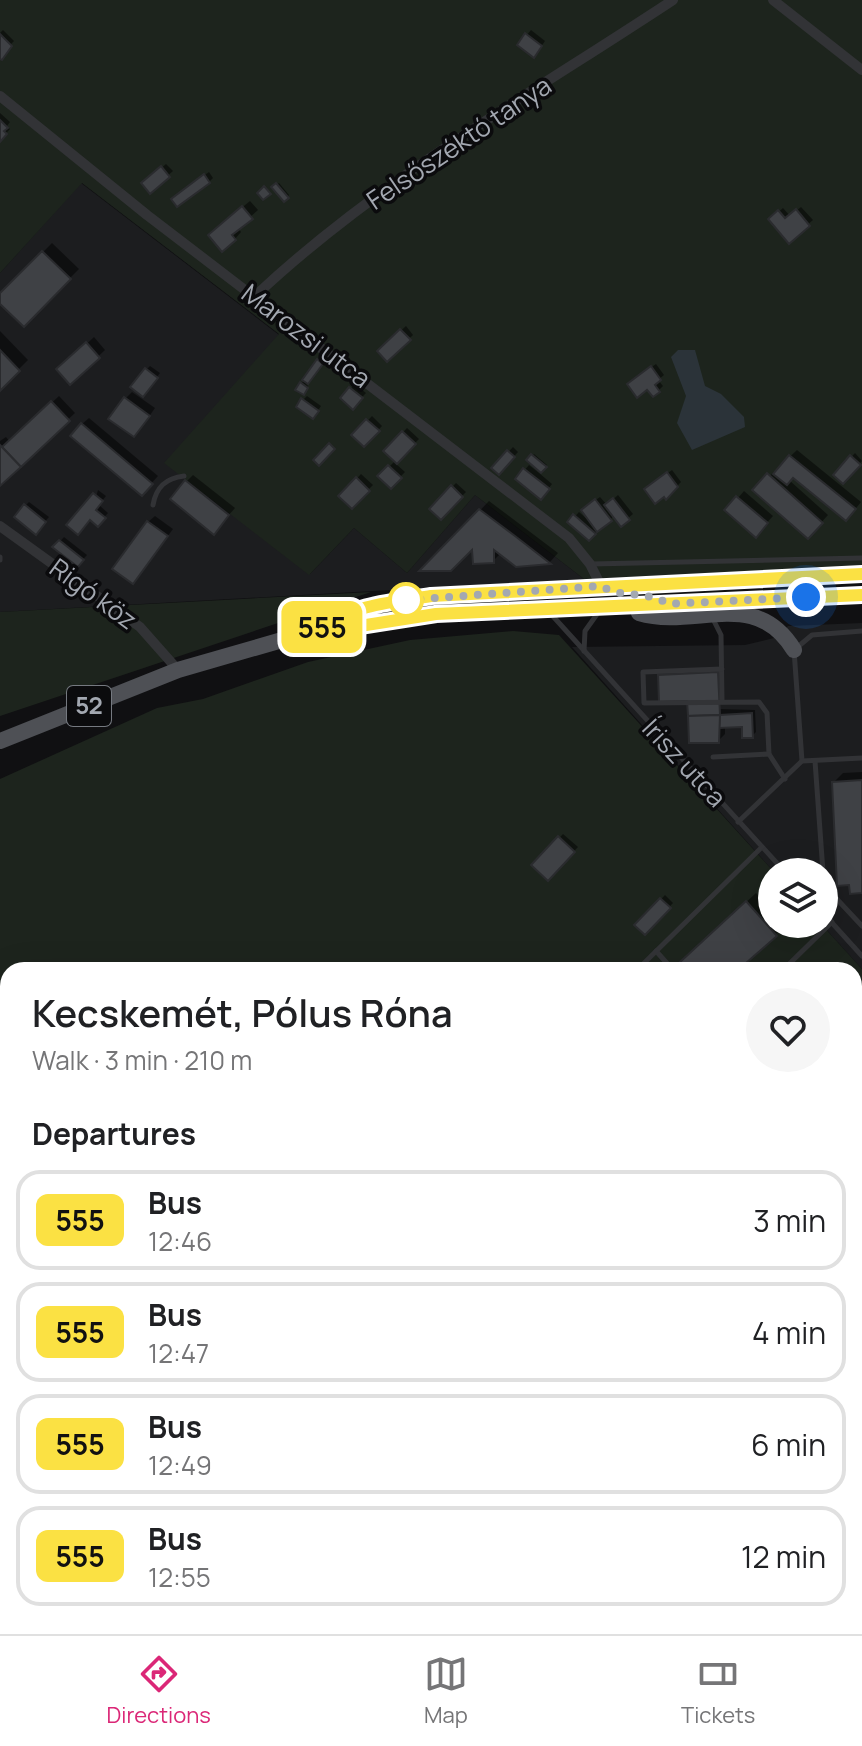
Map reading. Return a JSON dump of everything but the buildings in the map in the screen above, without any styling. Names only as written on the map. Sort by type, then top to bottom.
[{"type":"main road","name":"52","points":[[320,629],[335,617],[373,605],[407,600],[601,586],[862,574]]},
{"type":"main road","points":[[601,586],[611,592],[655,595],[668,604]]},
{"type":"main road","name":"52","points":[[0,741],[178,670],[320,629],[347,628],[436,614],[862,595]]},
{"type":"main road","points":[[609,606],[646,615],[752,615],[779,631],[794,650]]},
{"type":"street","name":"Felsőszéktó tanya","points":[[254,297],[309,245],[426,163],[673,0]]},
{"type":"street","points":[[773,0],[862,70]]},
{"type":"street","name":"Marozsi utca","points":[[0,96],[254,297],[569,538],[590,564],[601,586]]},
{"type":"street","name":"Rigó köz","points":[[0,526],[140,627],[178,670]]},
{"type":"lane","points":[[153,505],[160,486],[174,477],[184,476]]},
{"type":"lane","points":[[590,564],[862,558]]},
{"type":"lane","points":[[584,652],[585,631],[609,606]]},
{"type":"lane","name":"Írisz utca","points":[[547,609],[772,858]]},
{"type":"lane","points":[[710,614],[721,635],[722,700]]},
{"type":"lane","points":[[802,761],[794,650],[812,635],[862,631]]},
{"type":"lane","points":[[722,669],[643,672],[644,703],[752,700],[764,706],[769,754],[785,779]]},
{"type":"lane","points":[[713,757],[769,754]]},
{"type":"lane","points":[[738,822],[802,761],[862,758]]},
{"type":"lane","points":[[815,761],[820,858]]},
{"type":"lane","points":[[645,962],[762,847]]},
{"type":"lane","points":[[838,900],[862,926]]},
{"type":"lane","points":[[838,929],[862,956]]},
{"type":"lane","points":[[791,962],[816,938]]},
{"type":"lane","points":[[656,951],[666,962]]},
{"type":"shaded area","points":[[0,0],[862,0],[862,566],[584,579],[475,495],[407,573],[354,528],[309,575],[164,463],[279,334],[82,183],[0,273]]},
{"type":"shaded area","points":[[81,183],[279,335],[310,574],[354,528],[407,573],[475,495],[584,579],[0,612],[0,273]]},
{"type":"shaded area","points":[[678,350],[695,350],[705,386],[721,394],[744,417],[745,427],[692,450],[677,423],[686,396],[671,357]]},
{"type":"shaded area","points":[[371,592],[0,716],[0,612]]},
{"type":"shaded area","points":[[862,623],[862,962],[856,962],[834,938],[838,938],[838,858],[761,858],[572,647],[745,645],[774,638],[788,626]]},
{"type":"shaded area","points":[[513,631],[559,635],[761,858],[758,858],[758,938],[834,938],[856,962],[0,962],[0,779],[157,708],[203,699],[308,662],[410,640]]},
{"type":"bus line","name":"555","points":[[862,574],[431,596],[373,605],[335,617],[320,629],[347,628],[436,614],[862,595]]},
{"type":"route","points":[[406,600],[601,586],[611,592],[655,595],[668,604],[806,597]]}]
